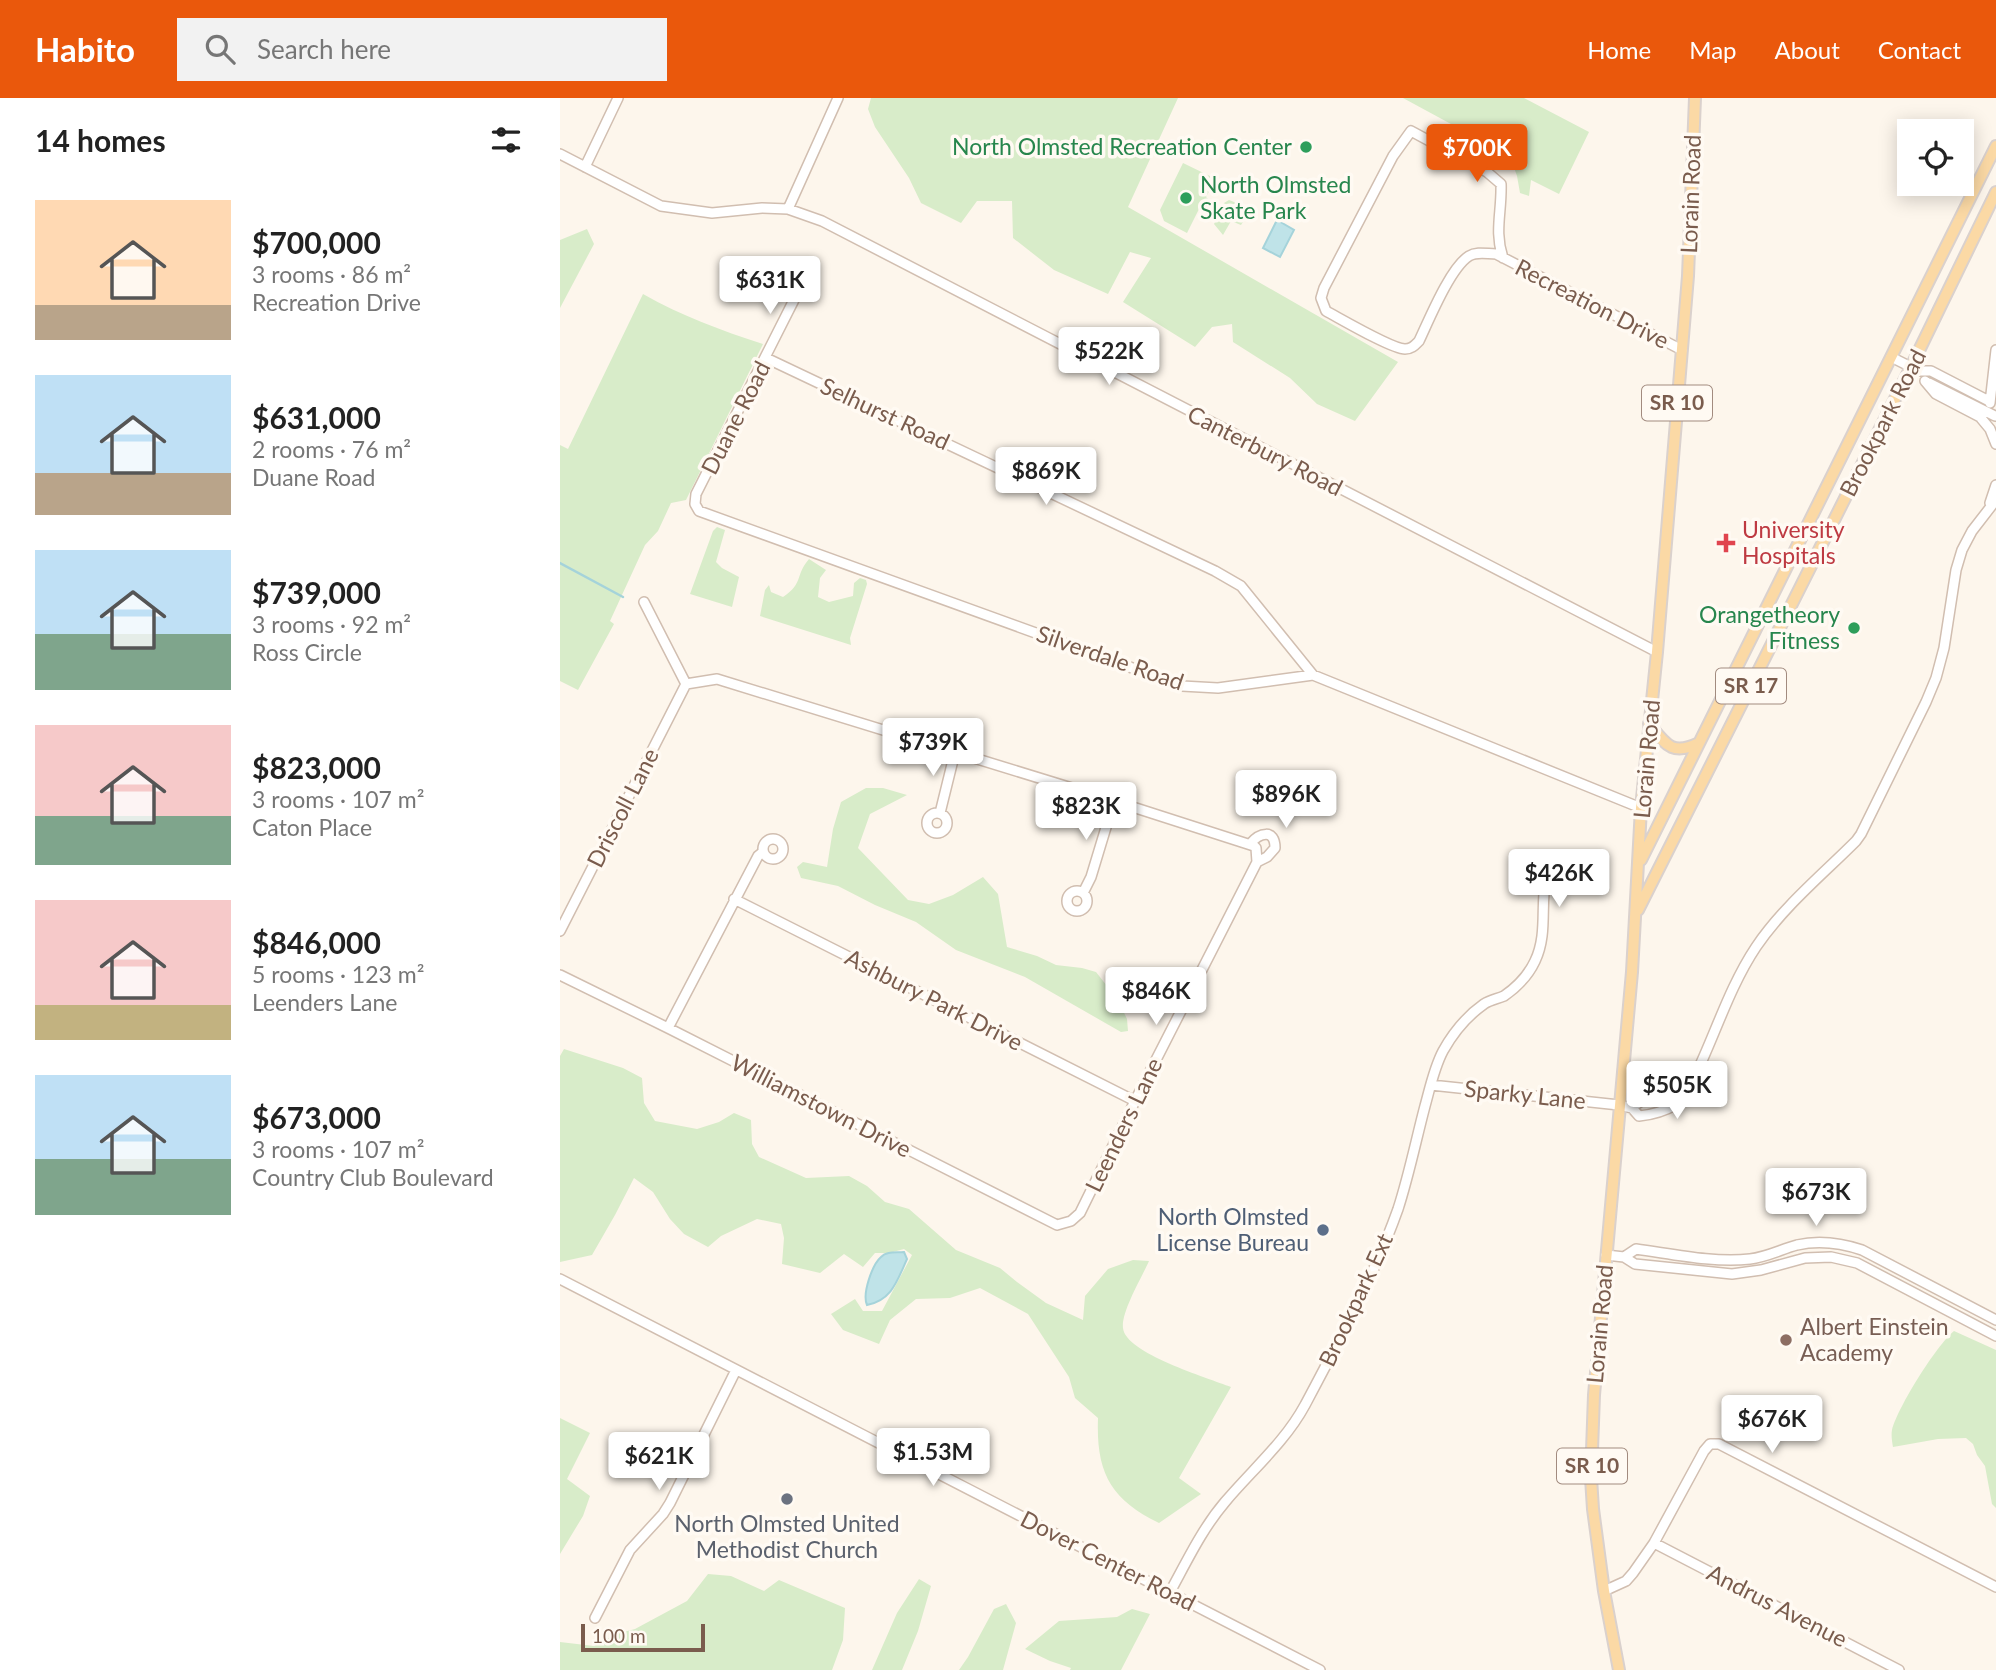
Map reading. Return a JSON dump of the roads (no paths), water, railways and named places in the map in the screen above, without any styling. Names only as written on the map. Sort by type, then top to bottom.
[{"type":"main road","name":"Lorain Road","points":[[1619,1670],[1596,1542],[1591,1478],[1594,1395],[1635,916],[1641,808],[1657,652],[1688,276],[1695,98]]},
{"type":"main road","name":"Brookpark Road","points":[[1638,865],[1996,145]]},
{"type":"main road","name":"Brookpark Road","points":[[1635,916],[1915,369],[1996,192]]},
{"type":"main road","points":[[1650,724],[1666,744],[1675,750],[1699,743]]},
{"type":"street","points":[[585,167],[618,98]]},
{"type":"street","points":[[788,209],[838,98]]},
{"type":"street","name":"Recreation Drive","points":[[1503,258],[1497,234],[1502,198],[1501,184],[1487,172],[1411,131],[1388,165],[1321,298],[1326,311],[1393,345],[1405,349],[1414,347],[1461,263],[1470,255],[1496,254],[1503,258],[1682,350]]},
{"type":"street","name":"Canterbury Road","points":[[560,154],[661,206],[712,213],[762,208],[788,209],[822,221],[1657,652]]},
{"type":"street","name":"Duane Road","points":[[699,512],[695,504],[696,494],[801,286]]},
{"type":"street","points":[[1995,418],[1989,401],[1996,350]]},
{"type":"street","points":[[1891,357],[1915,369],[1931,371],[1989,401]]},
{"type":"street","name":"Selhurst Road","points":[[766,358],[1216,571],[1241,586],[1312,675]]},
{"type":"street","points":[[1915,369],[1936,394],[1980,417],[1990,429],[1996,444]]},
{"type":"street","points":[[1925,381],[1995,418]]},
{"type":"street","points":[[1987,510],[1996,485]]},
{"type":"street","points":[[1632,1108],[1641,1101],[1668,1095],[1696,1074],[1730,995],[1758,945],[1780,916],[1856,841],[1931,692],[1942,656],[1957,565],[1967,540],[1996,500]]},
{"type":"street","name":"Silverdale Road","points":[[699,512],[1182,686],[1218,688],[1312,675],[1641,808]]},
{"type":"street","points":[[644,602],[686,684],[717,679],[1253,846]]},
{"type":"street","name":"Driscoll Lane","points":[[560,931],[686,684]]},
{"type":"street","points":[[940,813],[955,752]]},
{"type":"street","points":[[1083,893],[1091,877],[1114,801]]},
{"type":"street","points":[[1264,834],[1271,836],[1275,848],[1258,862],[1253,846],[1259,835],[1264,834]]},
{"type":"street","points":[[668,1028],[734,899],[758,856],[763,852]]},
{"type":"street","name":"Brookpark Ext","points":[[1170,1592],[1198,1539],[1214,1516],[1280,1441],[1306,1404],[1374,1269],[1393,1221],[1443,1051],[1458,1028],[1485,1003],[1504,995],[1519,984],[1527,975],[1539,951],[1546,876],[1554,858]]},
{"type":"street","name":"Leenders Lane","points":[[1080,1213],[1258,862]]},
{"type":"street","name":"Ashbury Park Drive","points":[[734,899],[1135,1101]]},
{"type":"street","name":"Williamstown Drive","points":[[560,975],[1057,1225],[1071,1221],[1080,1213]]},
{"type":"street","name":"Sparky Lane","points":[[1431,1085],[1619,1105],[1632,1108],[1639,1116],[1669,1109],[1689,1093],[1697,1082],[1696,1074]]},
{"type":"street","points":[[1624,1257],[1636,1249],[1753,1259],[1798,1245],[1821,1242],[1840,1244],[1862,1250],[1996,1320]]},
{"type":"street","points":[[1606,1255],[1624,1257],[1635,1264],[1732,1274],[1761,1270],[1805,1258],[1831,1257],[1857,1263],[1996,1336]]},
{"type":"street","name":"Dover Center Road","points":[[560,1279],[1320,1670]]},
{"type":"street","points":[[595,1618],[630,1550],[670,1503],[736,1370]]},
{"type":"street","points":[[1604,1591],[1626,1581],[1654,1543],[1704,1451],[1714,1443],[1996,1587]]},
{"type":"street","name":"Andrus Avenue","points":[[1654,1543],[1899,1670]]},
{"type":"water","points":[[1277,220],[1294,230],[1280,257],[1263,248]]},
{"type":"water","points":[[904,1252],[907,1259],[893,1288],[882,1299],[867,1305],[867,1287],[878,1261],[886,1254]]},
{"type":"waterway","points":[[560,563],[623,597]]},
{"type":"place","name":"North Olmsted Recreation Center","points":[[1306,147]]},
{"type":"place","name":"North Olmsted Skate Park","points":[[1186,198]]},
{"type":"place","name":"University Hospitals","points":[[1726,543]]},
{"type":"place","name":"Orangetheory Fitness","points":[[1854,628]]},
{"type":"place","name":"North Olmsted License Bureau","points":[[1323,1230]]},
{"type":"place","name":"Albert Einstein Academy","points":[[1786,1340]]},
{"type":"place","name":"North Olmsted United Methodist Church","points":[[787,1499]]}]
